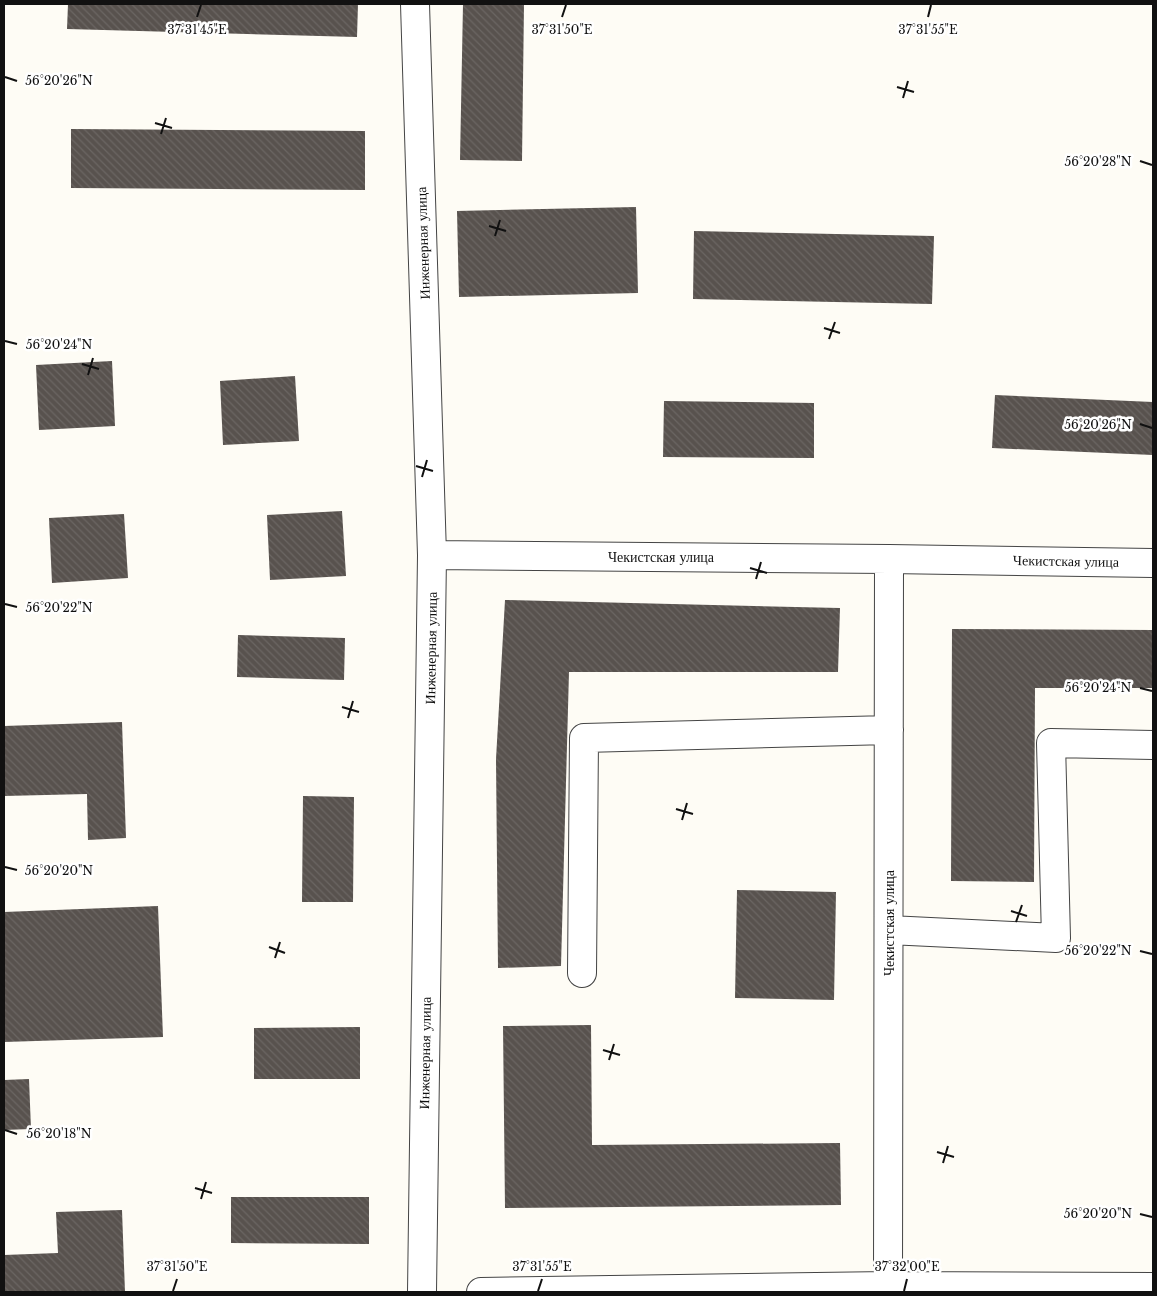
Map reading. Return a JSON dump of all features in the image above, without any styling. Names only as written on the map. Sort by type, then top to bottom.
[{"type":"street","name":"Инженерная улица","points":[[415,4],[432,556],[422,1292]]},
{"type":"street","name":"Чекистская улица","points":[[432,556],[1153,563]]},
{"type":"street","name":"Чекистская улица","points":[[888,1286],[889,559]]},
{"type":"street","points":[[582,973],[584,738],[889,730]]},
{"type":"street","points":[[889,930],[1056,938],[1051,743],[1153,746]]},
{"type":"street","points":[[481,1292],[698,1291],[888,1286],[1153,1287]]},
{"type":"building","points":[[68,4],[358,4],[357,37],[67,29]]},
{"type":"building","points":[[463,4],[524,4],[522,161],[460,160]]},
{"type":"building","points":[[71,129],[365,131],[365,190],[71,188]]},
{"type":"building","points":[[636,207],[638,293],[459,297],[457,211]]},
{"type":"building","points":[[694,231],[934,236],[932,304],[693,299]]},
{"type":"building","points":[[112,361],[115,426],[39,430],[36,365]]},
{"type":"building","points":[[295,376],[299,441],[223,445],[220,381]]},
{"type":"building","points":[[995,395],[1153,402],[1153,455],[992,448]]},
{"type":"building","points":[[664,401],[814,403],[814,458],[663,457]]},
{"type":"building","points":[[342,511],[346,576],[270,580],[267,515]]},
{"type":"building","points":[[124,514],[128,578],[52,583],[49,518]]},
{"type":"building","points":[[505,600],[840,608],[838,672],[569,672],[561,966],[498,968],[496,759]]},
{"type":"building","points":[[952,629],[1153,630],[1153,688],[1035,688],[1034,882],[951,881]]},
{"type":"building","points":[[238,635],[345,638],[344,680],[237,677]]},
{"type":"building","points":[[122,722],[126,838],[88,840],[87,794],[4,796],[4,726]]},
{"type":"building","points":[[303,796],[354,797],[353,902],[302,902]]},
{"type":"building","points":[[737,890],[836,892],[834,1000],[735,998]]},
{"type":"building","points":[[158,906],[163,1037],[4,1042],[4,912]]},
{"type":"building","points":[[591,1025],[592,1145],[840,1143],[841,1205],[505,1208],[503,1026]]},
{"type":"building","points":[[360,1027],[360,1079],[254,1079],[254,1028]]},
{"type":"building","points":[[29,1079],[31,1129],[4,1130],[4,1080]]},
{"type":"building","points":[[231,1197],[369,1197],[369,1244],[231,1243]]},
{"type":"building","points":[[122,1210],[125,1292],[4,1292],[4,1255],[58,1253],[56,1212]]}]
